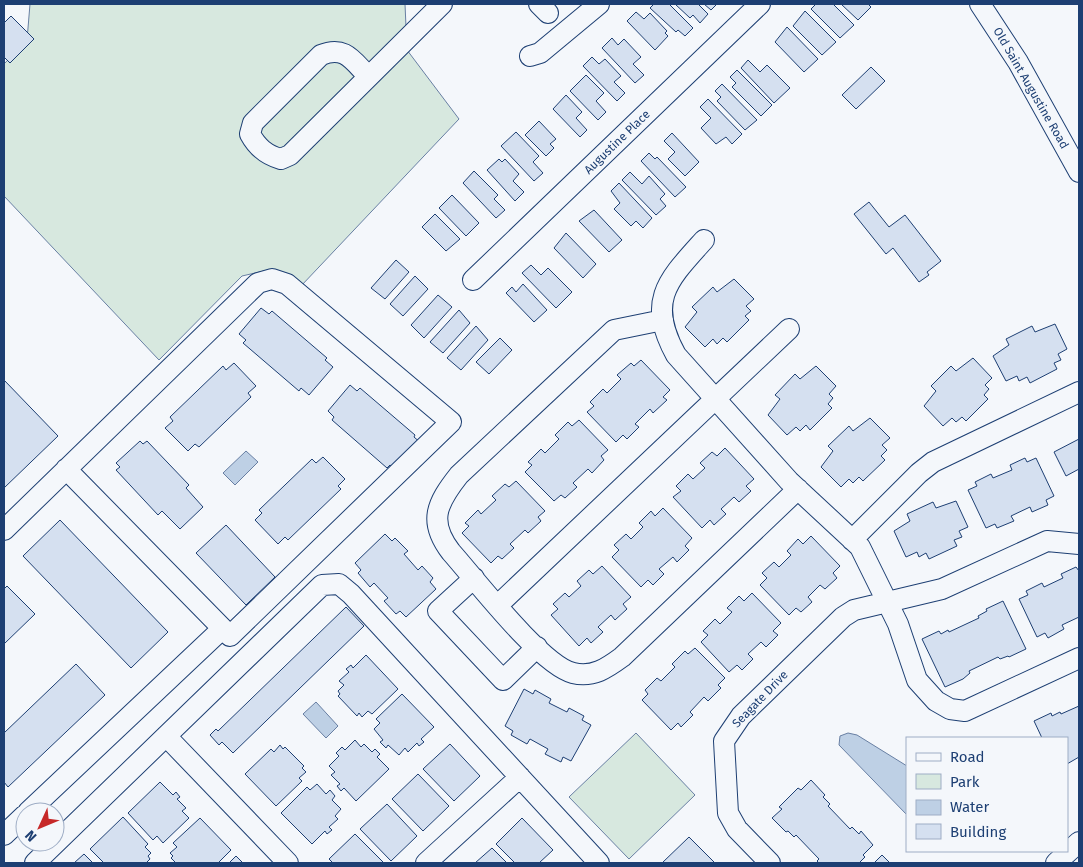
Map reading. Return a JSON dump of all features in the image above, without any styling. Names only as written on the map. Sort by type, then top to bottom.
[{"type":"street","points":[[368,76],[345,53],[332,50],[322,55],[253,123],[250,134],[254,142],[268,156],[281,159],[290,155],[442,4]]},
{"type":"street","points":[[530,56],[540,52],[600,4]]},
{"type":"street","name":"Augustine Place","points":[[474,280],[760,4]]},
{"type":"street","name":"Old Saint Augustine Road","points":[[980,4],[1018,62],[1079,172]]},
{"type":"street","points":[[704,240],[668,282],[662,304],[665,335],[676,354],[715,399],[798,489],[860,547],[898,624],[917,680],[936,701],[950,709],[965,710],[980,705],[1079,658]]},
{"type":"street","points":[[4,530],[66,469],[258,283],[272,280],[287,284],[304,296],[451,422],[230,636],[66,469]]},
{"type":"street","points":[[663,320],[614,330],[458,475],[447,489],[438,506],[436,522],[441,538],[498,605],[552,662],[572,673],[591,674],[605,670],[622,657],[798,489]]},
{"type":"street","points":[[498,605],[789,329]]},
{"type":"street","points":[[852,540],[933,462],[1079,392]]},
{"type":"street","name":"Seagate Drive","points":[[770,863],[737,829],[728,813],[724,741],[741,716],[843,617],[854,610],[942,589],[1048,540],[1079,544]]},
{"type":"street","points":[[474,578],[438,612],[503,680],[537,647]]},
{"type":"street","points":[[35,863],[322,585],[339,584],[351,594],[599,863]]},
{"type":"street","points":[[39,802],[222,629]]},
{"type":"street","points":[[166,736],[288,863]]},
{"type":"street","points":[[426,863],[520,777]]},
{"type":"street","points":[[4,835],[15,825]]},
{"type":"street","points":[[1056,863],[1079,843]]},
{"type":"green space","points":[[30,4],[405,4],[407,50],[459,119],[301,286],[268,270],[242,276],[159,360],[4,196],[4,64],[27,40]]},
{"type":"green space","points":[[636,733],[695,795],[629,859],[569,797]]},
{"type":"water","points":[[246,451],[258,462],[235,485],[223,473]]},
{"type":"water","points":[[316,702],[338,726],[326,738],[303,714]]},
{"type":"water","points":[[848,733],[857,735],[906,765],[906,814],[839,745],[840,736]]},
{"type":"building","points":[[654,4],[669,4],[693,28],[685,36],[678,30],[676,32],[650,8]]},
{"type":"building","points":[[675,4],[698,4],[708,14],[700,23],[693,15],[690,18]]},
{"type":"building","points":[[704,4],[717,4],[711,10]]},
{"type":"building","points":[[816,4],[833,4],[854,25],[840,38],[811,9]]},
{"type":"building","points":[[841,4],[868,4],[871,7],[858,20]]},
{"type":"building","points":[[805,11],[836,42],[822,55],[793,26]]},
{"type":"building","points":[[636,12],[644,19],[650,13],[667,31],[665,33],[668,36],[655,50],[627,21]]},
{"type":"building","points":[[11,16],[34,39],[10,63],[4,57],[4,23]]},
{"type":"building","points":[[787,27],[818,59],[804,72],[775,42]]},
{"type":"building","points":[[612,38],[618,45],[624,39],[641,57],[633,64],[644,75],[635,83],[602,48]]},
{"type":"building","points":[[592,57],[599,64],[605,59],[621,76],[614,82],[625,93],[617,101],[583,66]]},
{"type":"building","points":[[748,60],[760,72],[767,65],[790,88],[774,103],[741,68]]},
{"type":"building","points":[[871,67],[885,81],[856,109],[842,95]]},
{"type":"building","points":[[737,70],[772,105],[761,116],[732,87],[736,83],[730,77]]},
{"type":"building","points":[[586,75],[604,93],[596,101],[606,112],[598,120],[570,91]]},
{"type":"building","points":[[722,84],[757,120],[745,130],[717,101],[721,97],[715,91]]},
{"type":"building","points":[[566,95],[582,112],[576,118],[587,130],[580,137],[553,109]]},
{"type":"building","points":[[708,99],[742,134],[732,144],[726,137],[716,144],[701,128],[711,118],[700,107]]},
{"type":"building","points":[[539,121],[556,139],[550,144],[554,148],[546,156],[525,135]]},
{"type":"building","points":[[516,132],[539,156],[533,162],[543,173],[534,181],[501,146]]},
{"type":"building","points":[[672,133],[699,162],[685,176],[668,159],[675,152],[664,141]]},
{"type":"building","points":[[649,153],[655,159],[657,157],[686,187],[675,197],[641,161]]},
{"type":"building","points":[[499,159],[502,162],[505,159],[519,174],[513,181],[524,192],[515,201],[487,170]]},
{"type":"building","points":[[474,171],[498,195],[494,199],[505,210],[496,218],[463,183]]},
{"type":"building","points":[[630,172],[642,184],[649,176],[665,194],[660,199],[666,206],[656,215],[622,180]]},
{"type":"building","points":[[619,183],[652,218],[643,228],[636,221],[631,226],[614,209],[620,203],[611,191]]},
{"type":"building","points":[[452,195],[479,223],[466,236],[439,208]]},
{"type":"building","points":[[869,202],[889,227],[905,215],[941,261],[927,272],[929,275],[919,282],[893,248],[886,254],[854,214]]},
{"type":"building","points":[[594,210],[622,240],[609,252],[579,221]]},
{"type":"building","points":[[435,214],[460,239],[446,251],[422,227]]},
{"type":"building","points":[[566,233],[596,264],[583,278],[554,248]]},
{"type":"building","points":[[396,260],[409,272],[385,299],[371,288]]},
{"type":"building","points":[[531,265],[541,275],[548,268],[572,292],[556,308],[522,273]]},
{"type":"building","points":[[415,276],[428,289],[403,316],[390,304]]},
{"type":"building","points":[[734,279],[754,299],[746,306],[751,311],[745,316],[749,320],[727,342],[723,338],[717,344],[713,339],[705,347],[685,327],[697,312],[692,307],[713,287],[717,292]]},
{"type":"building","points":[[523,284],[547,310],[534,322],[506,293],[512,287],[516,292]]},
{"type":"building","points":[[438,295],[452,307],[424,338],[411,325]]},
{"type":"building","points":[[261,308],[269,314],[272,311],[327,358],[325,360],[333,367],[309,395],[301,388],[299,391],[243,343],[246,340],[239,334]]},
{"type":"building","points":[[459,310],[470,323],[443,353],[430,342]]},
{"type":"building","points":[[1055,324],[1067,349],[1058,354],[1061,360],[1054,363],[1057,369],[1030,383],[1027,377],[1019,381],[1017,376],[1006,381],[993,356],[1009,345],[1006,339],[1032,326],[1035,332]]},
{"type":"building","points":[[476,326],[488,340],[461,370],[447,358]]},
{"type":"building","points":[[500,338],[512,350],[489,374],[476,362]]},
{"type":"building","points":[[973,358],[992,378],[985,385],[989,389],[984,395],[988,399],[966,421],[962,417],[956,422],[952,418],[943,426],[924,406],[936,391],[931,386],[951,366],[956,371]]},
{"type":"building","points":[[641,360],[670,390],[663,397],[667,400],[653,413],[650,409],[635,424],[639,427],[627,439],[623,435],[616,442],[587,412],[594,406],[590,402],[603,389],[607,393],[621,379],[617,375],[631,363],[634,366]]},
{"type":"building","points":[[234,363],[256,386],[248,393],[251,397],[199,447],[195,444],[188,451],[165,428],[173,421],[170,417],[223,366],[226,370]]},
{"type":"building","points":[[816,366],[836,386],[829,394],[833,398],[828,404],[832,408],[810,430],[806,425],[800,431],[796,427],[787,435],[768,415],[780,399],[775,395],[795,374],[800,379]]},
{"type":"building","points":[[4,380],[58,436],[4,488]]},
{"type":"building","points":[[350,385],[357,391],[360,388],[415,435],[414,437],[422,444],[398,472],[390,465],[387,468],[332,420],[334,417],[328,411]]},
{"type":"building","points":[[870,418],[890,438],[882,445],[887,450],[881,456],[885,460],[863,481],[859,477],[853,483],[849,479],[841,487],[821,467],[833,451],[828,446],[849,426],[853,431]]},
{"type":"building","points":[[579,420],[608,450],[601,456],[604,460],[592,473],[588,469],[573,483],[577,487],[565,498],[561,495],[554,501],[525,472],[532,465],[528,462],[541,449],[545,453],[559,439],[555,435],[568,422],[572,426]]},
{"type":"building","points":[[1079,439],[1079,469],[1066,476],[1054,452]]},
{"type":"building","points":[[140,441],[143,444],[147,441],[189,485],[186,488],[203,507],[180,529],[162,511],[158,515],[116,470],[120,467],[116,463]]},
{"type":"building","points":[[725,448],[754,479],[746,486],[751,491],[739,502],[734,497],[721,509],[726,514],[714,525],[710,520],[702,528],[673,497],[681,491],[676,486],[688,474],[693,479],[705,468],[700,463],[712,452],[717,456]]},
{"type":"building","points":[[323,457],[345,479],[338,486],[341,489],[288,540],[285,537],[278,544],[255,520],[262,513],[259,510],[312,459],[316,463]]},
{"type":"building","points":[[1025,458],[1027,462],[1036,458],[1054,496],[1046,500],[1048,505],[1032,512],[1030,507],[1011,516],[1014,521],[997,528],[995,524],[986,528],[968,490],[977,486],[975,482],[991,474],[993,478],[1012,470],[1010,465]]},
{"type":"building","points":[[516,481],[545,511],[538,517],[541,521],[528,533],[525,530],[510,544],[514,548],[502,559],[498,556],[491,563],[462,533],[469,526],[465,523],[478,510],[481,514],[496,500],[492,496],[505,484],[509,487]]},
{"type":"building","points":[[956,501],[968,527],[959,531],[962,537],[954,540],[957,546],[929,559],[926,553],[919,557],[917,552],[906,557],[894,531],[910,521],[907,514],[933,502],[936,508]]},
{"type":"building","points":[[663,508],[692,538],[685,546],[689,550],[677,562],[673,557],[659,569],[664,574],[653,585],[648,580],[641,587],[612,557],[619,550],[614,545],[626,534],[631,539],[643,527],[639,523],[651,511],[655,516]]},
{"type":"building","points":[[60,520],[168,632],[131,668],[23,556]]},
{"type":"building","points":[[226,525],[275,577],[246,605],[196,553]]},
{"type":"building","points":[[385,534],[392,541],[395,538],[408,551],[404,554],[418,570],[422,566],[433,578],[430,582],[436,589],[406,617],[400,611],[396,614],[384,601],[388,598],[374,583],[370,587],[358,573],[361,570],[355,563]]},
{"type":"building","points":[[811,536],[840,566],[833,573],[837,578],[825,589],[820,585],[808,597],[812,602],[801,612],[796,608],[789,615],[760,585],[767,578],[762,573],[774,562],[779,567],[791,555],[787,551],[798,539],[803,544]]},
{"type":"building","points":[[602,566],[631,597],[623,604],[627,609],[615,620],[611,615],[598,627],[603,632],[591,643],[587,638],[579,646],[551,615],[558,609],[553,604],[565,593],[569,597],[581,586],[577,581],[589,570],[593,574]]},
{"type":"building","points":[[1076,567],[1079,571],[1079,617],[1062,625],[1064,629],[1048,638],[1045,633],[1037,637],[1019,599],[1028,595],[1026,591],[1042,583],[1044,587],[1063,578],[1061,574]]},
{"type":"building","points":[[7,586],[35,614],[4,644],[4,589]]},
{"type":"building","points":[[752,593],[781,623],[773,631],[778,635],[766,647],[761,642],[748,654],[753,659],[742,670],[737,665],[729,672],[701,642],[708,635],[703,631],[715,619],[720,624],[732,612],[727,608],[739,596],[744,601]]},
{"type":"building","points":[[1003,601],[1026,649],[1009,657],[1000,659],[998,657],[969,671],[970,673],[963,679],[945,687],[922,639],[939,631],[941,634],[948,630],[949,632],[979,618],[978,616],[987,611],[986,609]]},
{"type":"building","points":[[346,607],[364,626],[233,753],[222,742],[219,745],[210,735],[216,729],[218,731]]},
{"type":"building","points":[[695,648],[725,678],[718,685],[721,688],[708,701],[704,697],[690,712],[693,715],[681,727],[678,723],[671,730],[642,700],[648,694],[645,690],[657,678],[661,681],[675,667],[672,664],[685,651],[688,654]]},
{"type":"building","points":[[366,655],[398,689],[372,714],[368,711],[362,717],[359,713],[357,716],[338,696],[340,694],[338,691],[344,685],[339,681],[349,672],[346,669],[351,665],[353,668]]},
{"type":"building","points":[[76,664],[105,695],[8,787],[4,782],[4,733]]},
{"type":"building","points":[[524,689],[533,694],[535,690],[551,699],[549,703],[567,712],[569,708],[584,716],[582,720],[591,725],[571,761],[563,757],[561,762],[545,754],[548,749],[530,739],[527,744],[511,735],[513,731],[505,726]]},
{"type":"building","points":[[402,694],[434,727],[421,739],[424,742],[419,746],[417,743],[408,752],[405,748],[399,755],[388,745],[386,748],[380,742],[383,740],[374,729],[380,723],[376,719]]},
{"type":"building","points":[[1079,706],[1079,757],[1068,763],[1068,737],[1042,737],[1034,721],[1051,713],[1052,716],[1060,712],[1061,714]]},
{"type":"building","points":[[355,740],[361,747],[364,744],[372,752],[375,749],[380,754],[377,757],[389,769],[356,801],[344,788],[341,791],[337,786],[340,784],[331,775],[335,772],[329,766],[339,756],[336,753],[342,747],[345,750]]},
{"type":"building","points":[[450,744],[480,776],[454,801],[423,769]]},
{"type":"building","points":[[280,745],[283,749],[285,747],[304,766],[302,768],[306,772],[299,778],[302,781],[276,806],[245,774],[271,749],[274,752]]},
{"type":"building","points":[[418,774],[449,806],[423,831],[392,799]]},
{"type":"building","points":[[811,780],[825,795],[823,797],[830,804],[828,806],[850,829],[852,827],[859,834],[861,831],[873,845],[863,855],[865,857],[859,863],[819,863],[817,861],[819,859],[796,835],[794,837],[788,831],[786,832],[772,818],[782,809],[779,807],[798,788],[801,790]]},
{"type":"building","points":[[160,782],[173,795],[176,792],[180,797],[177,799],[186,808],[182,811],[189,818],[163,843],[157,836],[153,840],[128,813]]},
{"type":"building","points":[[317,784],[326,794],[330,790],[335,796],[332,800],[341,809],[335,816],[338,819],[329,827],[332,830],[327,834],[325,831],[312,844],[281,813],[307,787],[310,790]]},
{"type":"building","points":[[387,804],[417,836],[391,861],[360,829]]},
{"type":"building","points":[[123,817],[148,844],[145,847],[151,853],[148,856],[150,859],[146,863],[104,863],[90,849]]},
{"type":"building","points":[[200,818],[231,850],[218,863],[176,863],[171,858],[173,856],[170,853],[177,847],[173,843]]},
{"type":"building","points":[[522,818],[553,850],[539,863],[515,863],[496,844]]},
{"type":"building","points":[[355,834],[384,863],[333,863],[329,859]]},
{"type":"building","points":[[689,837],[715,863],[662,863]]},
{"type":"building","points":[[492,848],[507,863],[475,863]]},
{"type":"building","points":[[84,854],[93,863],[74,863]]},
{"type":"building","points":[[882,855],[890,863],[874,863]]},
{"type":"building","points":[[236,856],[243,863],[229,863]]}]
